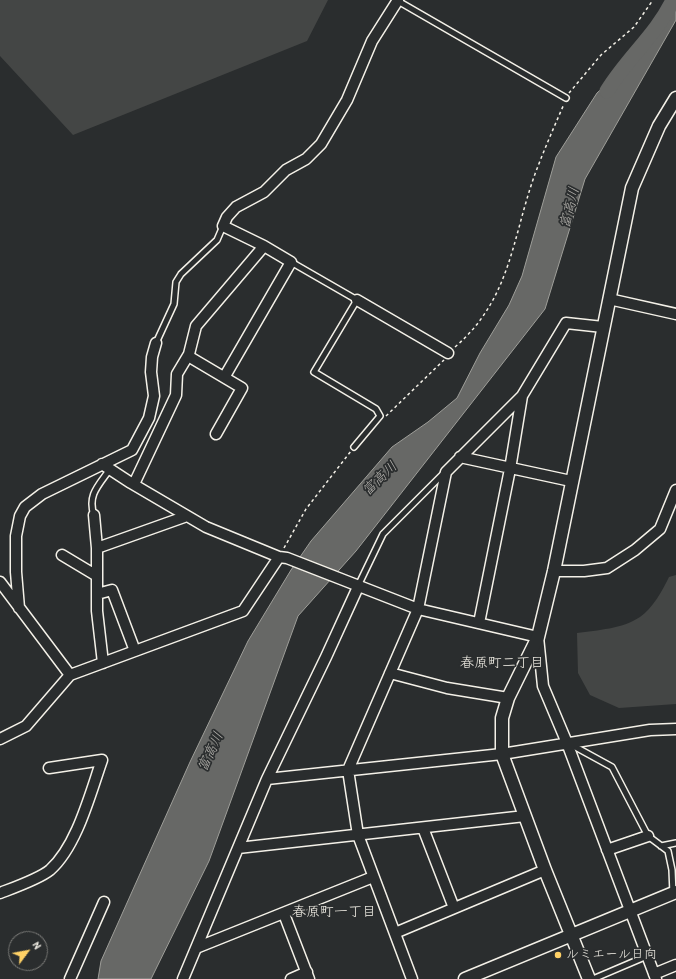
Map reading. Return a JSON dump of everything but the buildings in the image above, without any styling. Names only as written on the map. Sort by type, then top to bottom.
[{"type":"street","points":[[225,376],[292,262],[264,246],[223,226],[227,217],[236,207],[264,192],[286,170],[306,159],[321,144],[347,100],[372,41],[398,0]]},
{"type":"street","points":[[589,979],[545,870],[502,754],[502,718],[508,698],[538,637],[554,571],[602,327],[632,188],[659,126],[676,98]]},
{"type":"street","points":[[134,484],[176,396],[177,374],[188,356],[196,326],[264,246]]},
{"type":"street","points":[[608,299],[676,314]]},
{"type":"street","points":[[356,300],[448,353]]},
{"type":"street","points":[[412,979],[358,836],[348,770],[418,610],[446,472],[522,396],[566,323],[602,327]]},
{"type":"street","points":[[19,608],[16,572],[16,536],[20,516],[24,507],[42,494],[106,466],[132,450],[149,418],[154,396],[151,372],[152,357],[156,343]]},
{"type":"street","points":[[188,356],[225,376],[242,388],[216,434]]},
{"type":"street","points":[[479,623],[510,469],[522,396]]},
{"type":"street","points":[[460,457],[571,481]]},
{"type":"street","points":[[106,466],[206,528],[418,610],[538,637]]},
{"type":"street","points":[[554,571],[584,571],[607,568],[660,529],[676,490]]},
{"type":"street","points":[[94,515],[97,548],[97,594],[103,663]]},
{"type":"street","points":[[97,548],[187,516]]},
{"type":"street","points":[[62,555],[97,576]]},
{"type":"street","points":[[0,739],[26,726],[70,675],[243,611],[283,557]]},
{"type":"street","points":[[0,582],[70,675]]},
{"type":"street","points":[[183,979],[266,779],[326,657],[354,585]]},
{"type":"street","points":[[97,594],[112,590],[135,651]]},
{"type":"street","points":[[538,637],[543,686],[567,743],[655,976],[676,965]]},
{"type":"street","points":[[390,673],[447,688],[508,698]]},
{"type":"street","points":[[266,779],[502,754],[567,743],[673,730]]},
{"type":"street","points":[[0,893],[49,870],[67,849],[77,828],[102,760],[49,768]]},
{"type":"street","points":[[238,848],[358,836],[525,816]]},
{"type":"street","points":[[423,828],[454,908]]},
{"type":"street","points":[[607,850],[648,836]]},
{"type":"street","points":[[395,933],[545,870]]},
{"type":"street","points":[[196,948],[284,914],[373,877]]},
{"type":"street","points":[[465,979],[674,893]]},
{"type":"street","points":[[70,979],[104,902]]},
{"type":"street","points":[[284,914],[308,976],[291,979]]},
{"type":"lane","points":[[398,0],[566,98]]},
{"type":"lane","points":[[156,343],[174,304],[176,282],[181,274],[217,240],[223,226]]},
{"type":"lane","points":[[292,262],[356,300],[314,372],[376,409],[380,416],[354,447]]},
{"type":"lane","points":[[94,515],[91,505],[94,492],[106,466]]},
{"type":"lane","points":[[354,585],[382,534],[446,472]]},
{"type":"lane","points":[[567,743],[612,767],[648,836],[668,851],[672,870],[674,893]]},
{"type":"lane","points":[[662,846],[676,843]]},
{"type":"lane","points":[[593,979],[648,956]]},
{"type":"path","points":[[566,98],[601,55],[634,27],[653,0]]},
{"type":"shaded area","points":[[0,0],[328,0],[307,41],[73,135],[0,56]]},
{"type":"shaded area","points":[[676,575],[676,704],[619,708],[590,695],[578,673],[577,633],[618,627],[640,617],[653,604],[669,577]]},
{"type":"water","points":[[676,5],[676,20],[585,179],[545,309],[356,551],[298,616],[209,861],[151,979],[98,979],[101,961],[190,762],[248,641],[291,570],[311,541],[392,447],[428,422],[457,398],[480,353],[509,305],[522,276],[556,157],[597,93],[652,43],[655,33]]},
{"type":"waterway","name":"富高川","points":[[607,91],[659,24],[673,0]]},
{"type":"place","name":"ルミエール日向","points":[[558,955]]},
{"type":"district","name":"春原町二丁目","points":[[502,663]]},
{"type":"district","name":"春原町一丁目","points":[[334,912]]}]
